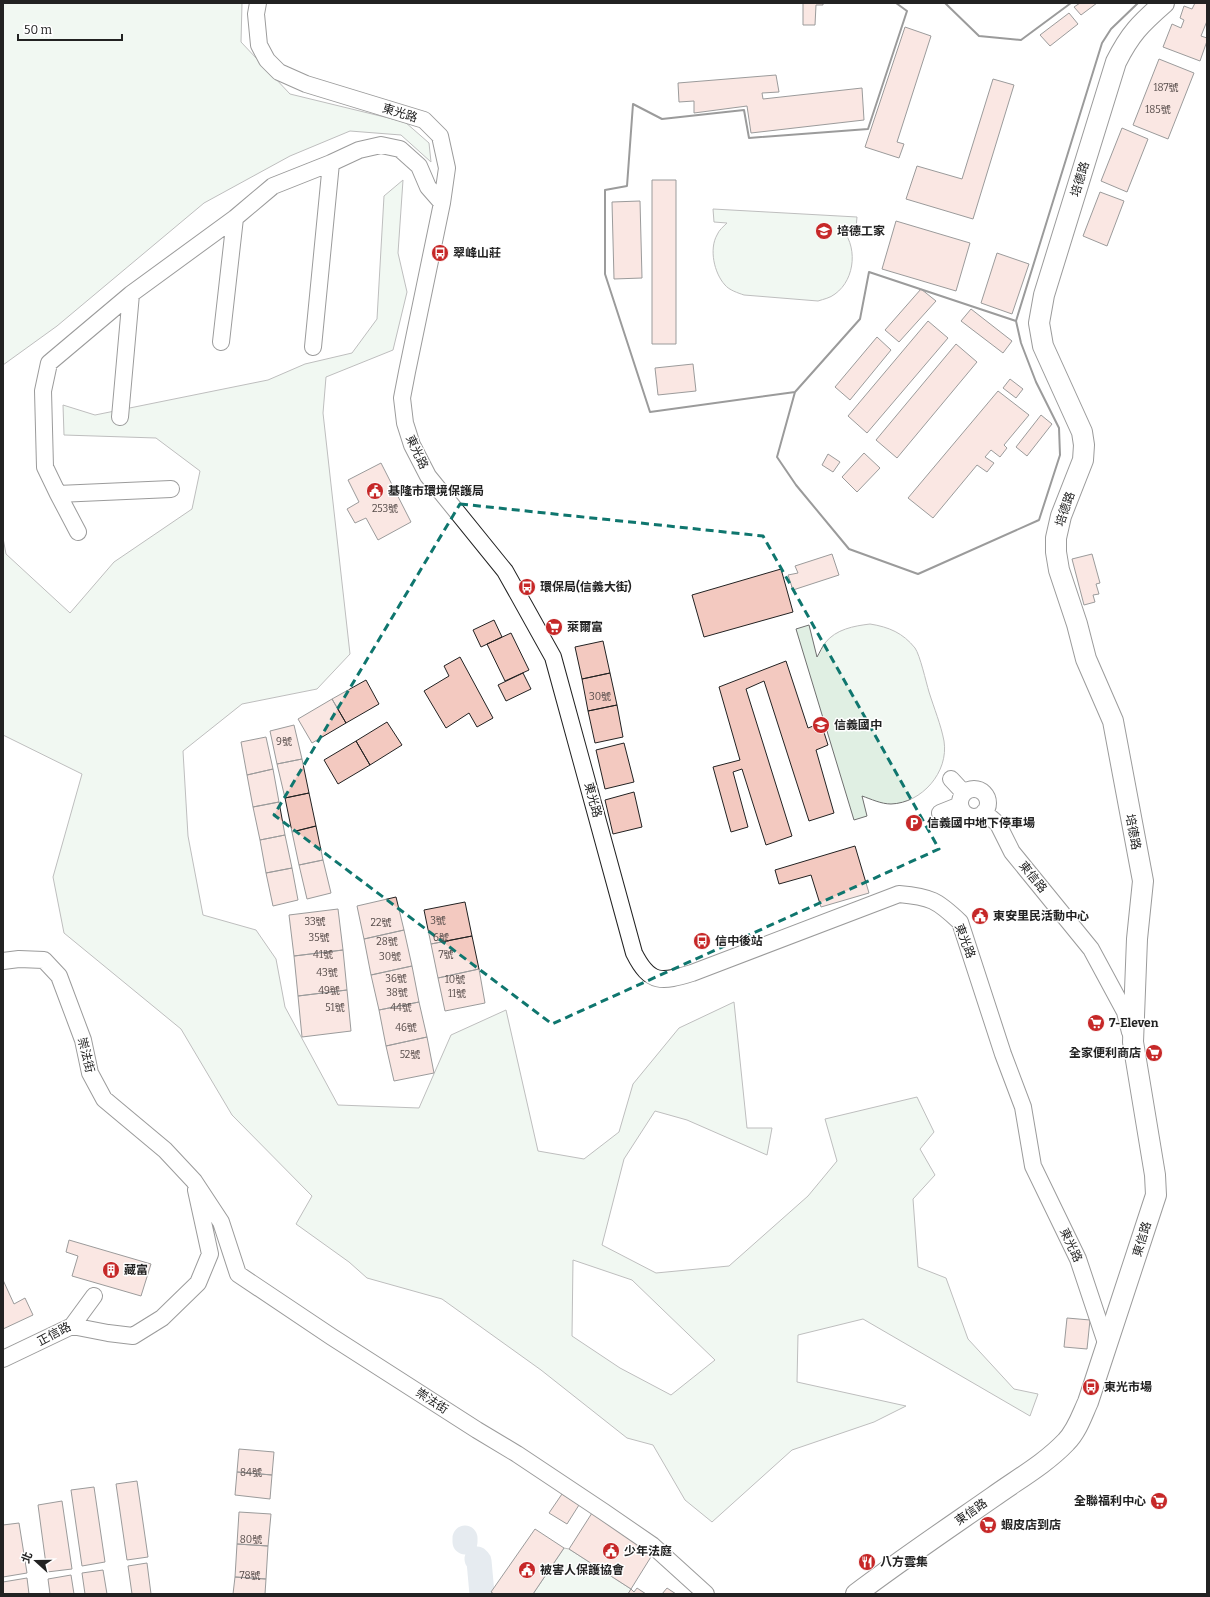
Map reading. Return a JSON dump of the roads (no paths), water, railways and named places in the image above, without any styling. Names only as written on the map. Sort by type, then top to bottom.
[{"type":"main road","name":"培德路","points":[[1133,1042],[1137,939],[1143,881],[1113,721],[1086,659],[1077,624],[1059,570],[1056,552],[1056,538],[1061,516],[1083,460],[1084,445],[1082,432],[1043,346],[1039,323],[1044,295],[1116,62],[1132,34],[1164,3]]},
{"type":"main road","name":"東信路","points":[[856,1594],[883,1573],[1037,1468],[1067,1441],[1078,1425],[1088,1402],[1107,1346],[1156,1195],[1155,1175],[1133,1042]]},
{"type":"street","name":"東光路","points":[[258,3],[256,31],[258,45],[267,60],[279,72],[306,84],[424,120],[440,136],[447,168],[442,202],[406,372],[402,398],[405,423],[412,445],[428,476],[505,571],[554,657],[634,954],[644,971],[652,976],[670,980],[899,894],[923,896],[947,909],[960,922],[1022,1107],[1033,1166],[1078,1259],[1107,1346]]},
{"type":"street","points":[[78,532],[45,466],[42,391],[49,363],[131,294],[235,218],[273,186],[359,150],[381,145],[400,149],[418,166],[428,187],[442,202]]},
{"type":"street","points":[[314,347],[331,163]]},
{"type":"street","points":[[221,342],[235,218]]},
{"type":"street","points":[[120,417],[131,294]]},
{"type":"street","points":[[58,494],[171,488]]},
{"type":"street","points":[[940,812],[962,799],[967,790],[976,789],[984,792],[988,800],[987,809],[977,816],[968,815],[962,809],[962,799],[951,779]]},
{"type":"street","name":"東信路","points":[[984,812],[998,824],[1012,852],[1091,949],[1125,1012],[1133,1042]]},
{"type":"street","name":"崇法街","points":[[3,961],[19,959],[44,960],[58,976],[84,1040],[90,1073],[104,1099],[165,1150],[194,1181],[220,1222],[238,1274],[339,1341],[517,1454],[610,1516],[652,1545],[706,1594]]},
{"type":"street","points":[[72,1326],[108,1334],[133,1336],[162,1318],[198,1284],[210,1254],[194,1181]]},
{"type":"street","name":"正信路","points":[[3,1359],[72,1326],[94,1296]]},
{"type":"waterway","points":[[477,1559],[479,1561],[482,1594]]},
{"type":"place","name":"培德工家","points":[[824,231]]},
{"type":"place","name":"翠峰山莊","points":[[440,253]]},
{"type":"place","name":"基隆市環境保護局","points":[[375,491]]},
{"type":"place","name":"環保局(信義大街)","points":[[527,587]]},
{"type":"place","name":"萊爾富","points":[[554,627]]},
{"type":"place","name":"信義國中","points":[[821,725]]},
{"type":"place","name":"信義國中地下停車場","points":[[914,823]]},
{"type":"place","name":"東安里民活動中心","points":[[980,916]]},
{"type":"place","name":"信中後站","points":[[702,941]]},
{"type":"place","name":"7-Eleven","points":[[1096,1023]]},
{"type":"place","name":"全家便利商店","points":[[1154,1053]]},
{"type":"place","name":"藏富","points":[[111,1270]]},
{"type":"place","name":"東光市場","points":[[1091,1387]]},
{"type":"place","name":"全聯福利中心","points":[[1159,1501]]},
{"type":"place","name":"蝦皮店到店","points":[[988,1525]]},
{"type":"place","name":"少年法庭","points":[[611,1551]]},
{"type":"place","name":"八方雲集","points":[[867,1562]]},
{"type":"place","name":"被害人保護協會","points":[[527,1570]]}]
